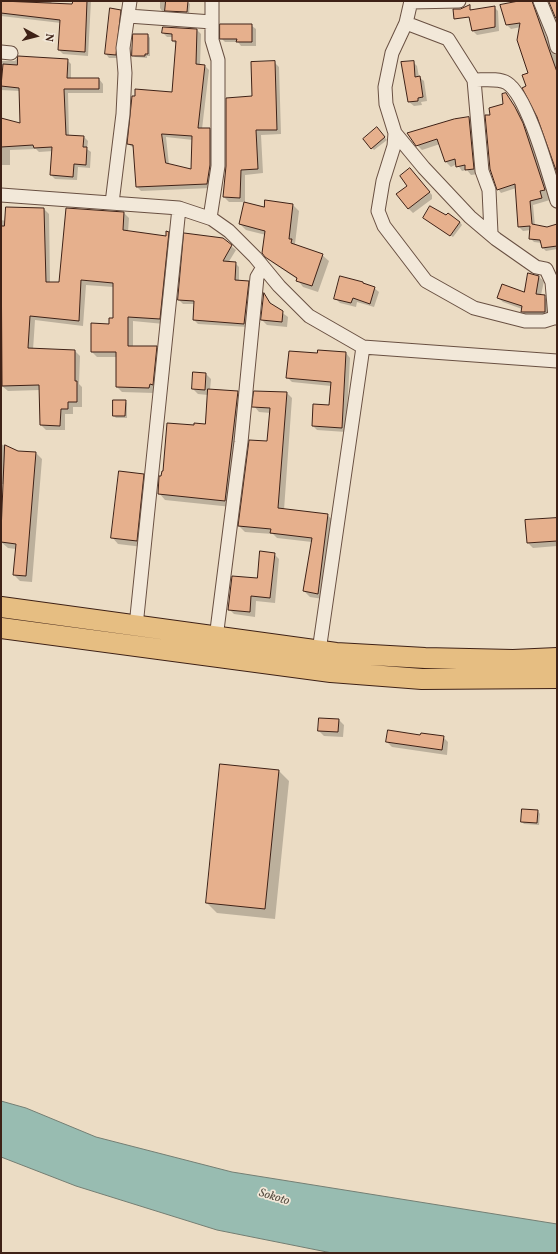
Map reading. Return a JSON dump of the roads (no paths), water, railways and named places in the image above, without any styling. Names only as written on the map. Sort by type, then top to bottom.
[{"type":"main road","points":[[1,607],[216,638],[319,651],[425,658],[557,658]]},
{"type":"main road","points":[[1,628],[331,672],[422,679],[557,678]]},
{"type":"street","points":[[112,203],[123,114],[124,48],[130,1]]},
{"type":"street","points":[[210,218],[218,166],[218,60],[212,40],[212,1]]},
{"type":"street","points":[[396,133],[394,146],[382,180],[378,211],[384,226],[426,282],[474,308],[499,315],[525,321],[544,321],[556,317],[552,282],[546,269],[536,267],[496,239],[491,233],[470,217],[442,188],[396,133],[386,104],[385,87],[392,53],[406,23],[411,1],[458,1]]},
{"type":"street","points":[[540,1],[554,35],[557,47]]},
{"type":"street","points":[[128,16],[212,22]]},
{"type":"street","points":[[406,23],[448,39],[474,80],[482,171],[489,190],[491,233]]},
{"type":"street","points":[[474,80],[506,82],[514,88],[529,117],[557,201]]},
{"type":"street","points":[[1,195],[179,208],[210,218],[229,231],[279,286],[309,316],[363,347],[557,361]]},
{"type":"street","points":[[136,626],[179,208]]},
{"type":"street","points":[[216,638],[241,442],[256,277],[263,267]]},
{"type":"street","points":[[319,651],[363,347]]},
{"type":"water","name":"Sokoto","points":[[1,1101],[26,1108],[96,1137],[232,1172],[557,1224],[557,1253],[332,1253],[217,1230],[76,1186],[1,1157]]}]
